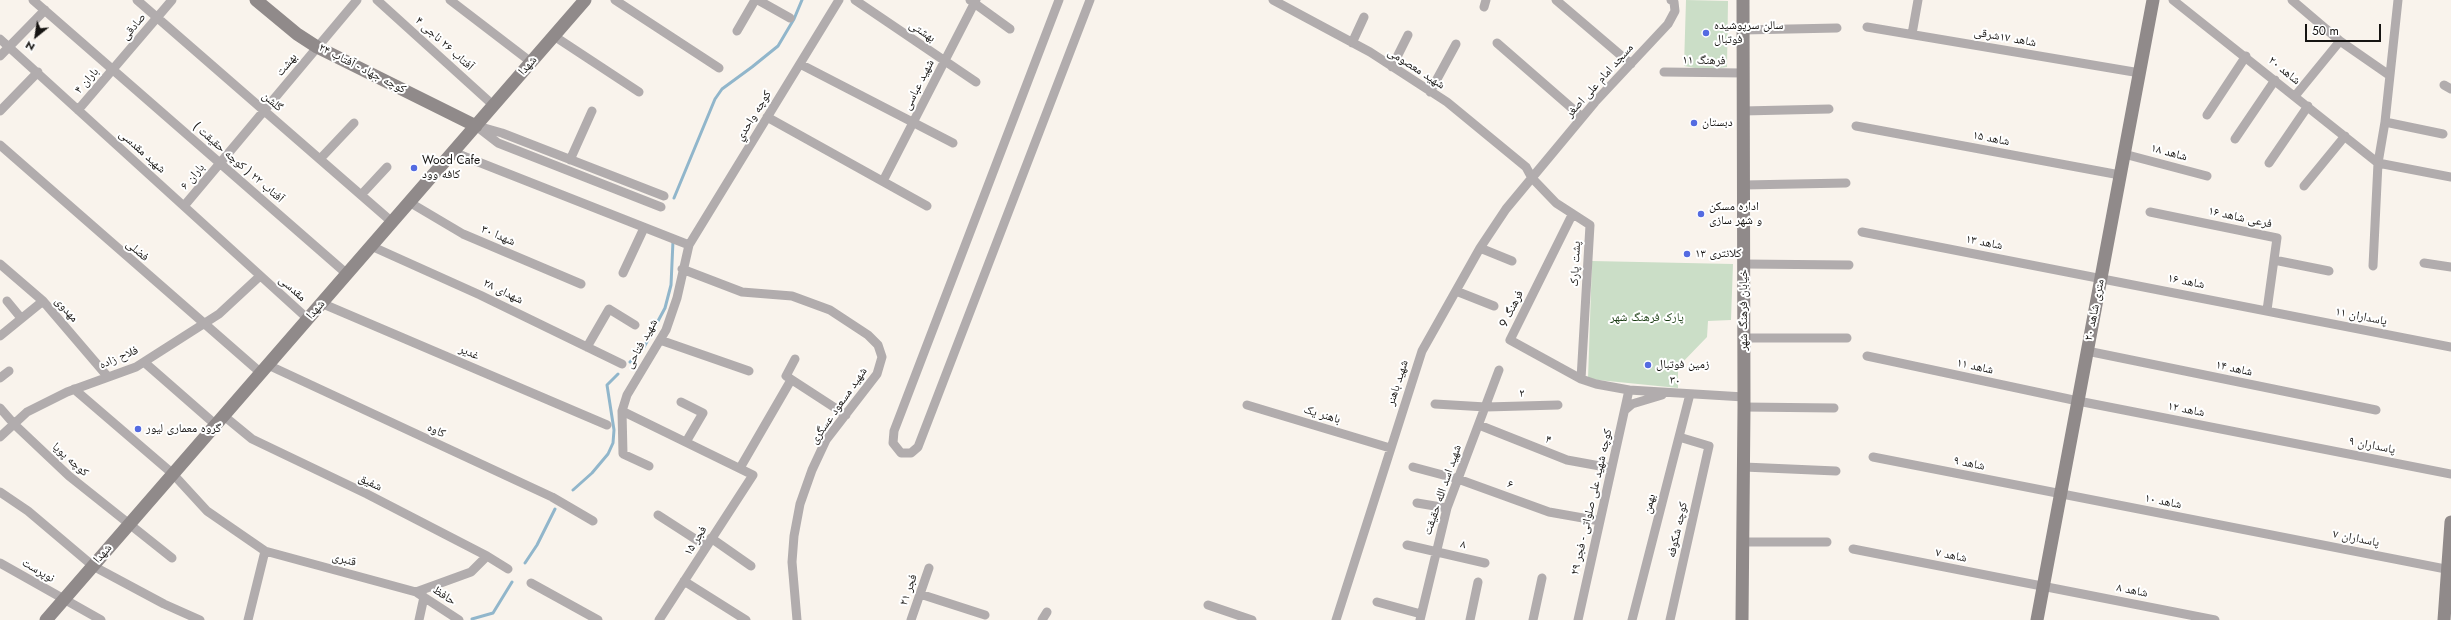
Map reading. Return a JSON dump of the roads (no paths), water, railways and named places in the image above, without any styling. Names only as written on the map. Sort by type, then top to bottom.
[{"type":"main road","name":"کوچه جهاد - آفتاب ۲۴","points":[[256,0],[297,34],[317,48],[476,126]]},
{"type":"main road","name":"شهدا","points":[[46,620],[585,0]]},
{"type":"main road","name":"خیابان فرهنگ شهر","points":[[1742,620],[1744,542],[1743,0]]},
{"type":"main road","name":"۲۰ متری شاهد","points":[[2037,620],[2153,0]]},
{"type":"main road","points":[[2444,620],[2449,570],[2451,522]]},
{"type":"street","name":"آفتاب ۲۲ ( کوچه حقیقت )","points":[[33,0],[114,69],[347,274]]},
{"type":"street","name":"گلشن","points":[[137,0],[392,222]]},
{"type":"street","name":"صادقی","points":[[114,69],[172,0]]},
{"type":"street","name":"بهشت","points":[[220,163],[357,0]]},
{"type":"street","name":"آفتاب ۲۶ ناجی ۴","points":[[378,0],[494,105]]},
{"type":"street","points":[[450,0],[531,62]]},
{"type":"street","points":[[615,0],[719,68]]},
{"type":"street","points":[[736,31],[755,0]]},
{"type":"street","points":[[758,0],[790,18]]},
{"type":"street","name":"كوچه واحدي","points":[[689,245],[839,0]]},
{"type":"street","name":"بهشتی","points":[[855,0],[976,82]]},
{"type":"street","points":[[1058,0],[894,431],[893,443],[901,453],[911,454],[918,447],[1090,0]]},
{"type":"street","name":"شهید معصومی","points":[[1273,0],[1352,43],[1447,102],[1526,167],[1532,178]]},
{"type":"street","points":[[1556,0],[1631,64]]},
{"type":"street","name":"مسجد امام علی اصغر","points":[[1532,178],[1582,117],[1674,17],[1675,11],[1671,0]]},
{"type":"street","points":[[1912,34],[1918,0]]},
{"type":"street","name":"شاهد ۲۰","points":[[2174,0],[2378,163]]},
{"type":"street","points":[[2292,0],[2340,41],[2389,75]]},
{"type":"street","points":[[2373,266],[2378,163],[2385,122],[2398,0]]},
{"type":"street","points":[[973,1],[1010,29]]},
{"type":"street","name":"شهید عباسی","points":[[883,181],[973,1]]},
{"type":"street","points":[[0,56],[45,10]]},
{"type":"street","points":[[1352,43],[1364,17]]},
{"type":"street","name":"شاهد ۱۷شرقی","points":[[1867,27],[2140,73]]},
{"type":"street","points":[[1743,30],[1837,28]]},
{"type":"street","points":[[1392,67],[1408,35]]},
{"type":"street","points":[[554,36],[639,92]]},
{"type":"street","name":"شهید مقدسی","points":[[0,39],[10,46],[260,276]]},
{"type":"street","points":[[2295,96],[2340,41]]},
{"type":"street","points":[[1497,43],[1582,117]]},
{"type":"street","points":[[1430,92],[1456,44]]},
{"type":"street","points":[[2207,115],[2246,56]]},
{"type":"street","points":[[800,64],[953,144]]},
{"type":"street","name":"باران ۴","points":[[78,110],[114,69]]},
{"type":"street","points":[[0,111],[38,72]]},
{"type":"street","name":"فرهنگ ۱۱","points":[[1664,72],[1743,73]]},
{"type":"street","points":[[2235,139],[2275,80]]},
{"type":"street","points":[[2269,163],[2308,106]]},
{"type":"street","points":[[1743,111],[1829,109]]},
{"type":"street","points":[[570,160],[592,111]]},
{"type":"street","points":[[767,118],[927,206]]},
{"type":"street","points":[[2385,122],[2443,134]]},
{"type":"street","points":[[320,159],[354,123]]},
{"type":"street","points":[[476,126],[502,133],[664,196]]},
{"type":"street","points":[[476,126],[498,143],[661,207]]},
{"type":"street","name":"شاهد ۱۵","points":[[1856,126],[2120,175]]},
{"type":"street","points":[[2304,186],[2345,136]]},
{"type":"street","name":"فضلی","points":[[0,145],[203,324],[264,369]]},
{"type":"street","points":[[453,152],[689,245]]},
{"type":"street","name":"شاهد ۱۸","points":[[2124,154],[2207,176]]},
{"type":"street","name":"باران ۶","points":[[184,206],[220,163]]},
{"type":"street","points":[[2378,163],[2451,177]]},
{"type":"street","points":[[361,195],[387,167]]},
{"type":"street","points":[[605,185],[609,175]]},
{"type":"street","name":"پشت پارک","points":[[1532,178],[1556,203],[1590,226],[1581,379]]},
{"type":"street","name":"شهید باهنر","points":[[1336,620],[1415,368],[1480,248],[1506,209],[1532,178]]},
{"type":"street","points":[[1744,185],[1846,183]]},
{"type":"street","name":"شهدا ۳۰","points":[[409,202],[463,234],[581,284]]},
{"type":"street","name":"فرعی شاهد ۱۶","points":[[2150,212],[2277,238],[2267,310]]},
{"type":"street","name":"فرهنگ 9","points":[[1572,215],[1510,340],[1581,379]]},
{"type":"street","points":[[623,272],[644,228]]},
{"type":"street","name":"شاهد ۱۳","points":[[1862,232],[2101,278]]},
{"type":"street","name":"شهید فتاحی","points":[[649,466],[623,454],[622,411],[627,395],[660,340],[678,298],[682,269],[689,245]]},
{"type":"street","name":"شهدای ۲۸","points":[[372,246],[480,294],[622,364]]},
{"type":"street","points":[[1480,248],[1512,261]]},
{"type":"street","points":[[2274,260],[2329,271]]},
{"type":"street","points":[[2424,263],[2451,267]]},
{"type":"street","name":"مهدوی","points":[[0,264],[43,301],[108,377]]},
{"type":"street","points":[[1744,264],[1848,265]]},
{"type":"street","name":"شهید مسعود عسگری","points":[[682,269],[742,292],[792,296],[830,310],[868,335],[878,345],[882,357],[878,374],[826,440],[812,470],[800,504],[794,536],[792,562],[797,620]]},
{"type":"street","name":"فلاح زاده","points":[[0,437],[27,412],[74,389],[144,362],[219,314],[260,276]]},
{"type":"street","name":"مقدسی","points":[[260,276],[308,319]]},
{"type":"street","name":"شاهد ۱۶","points":[[2101,278],[2267,310]]},
{"type":"street","points":[[1456,291],[1494,306]]},
{"type":"street","points":[[7,301],[21,318]]},
{"type":"street","points":[[0,336],[43,301]]},
{"type":"street","name":"غدیر","points":[[321,303],[607,425]]},
{"type":"street","points":[[587,347],[609,309],[635,325]]},
{"type":"street","name":"پاسداران ۱۱","points":[[2267,310],[2451,346]]},
{"type":"street","points":[[1744,338],[1848,338]]},
{"type":"street","points":[[660,340],[749,371]]},
{"type":"street","name":"شاهد ۱۴","points":[[2087,351],[2376,410]]},
{"type":"street","name":"شاهد ۱۱","points":[[1867,356],[2078,401]]},
{"type":"street","points":[[795,359],[786,376],[846,415]]},
{"type":"street","name":"شفیق","points":[[144,362],[220,420],[252,439],[367,494],[487,556],[508,569]]},
{"type":"street","name":"کاوه","points":[[264,369],[552,497],[593,521]]},
{"type":"street","name":"شهید اسد الله حقیقت","points":[[1420,617],[1447,508],[1499,370]]},
{"type":"street","points":[[0,378],[9,371]]},
{"type":"street","name":"۳۰","points":[[1581,379],[1629,390],[1690,394],[1744,402],[1834,408]]},
{"type":"street","points":[[622,411],[740,468],[791,380]]},
{"type":"street","name":"قنبری","points":[[74,389],[173,474],[207,511],[265,551],[420,595]]},
{"type":"street","name":"کوچه شهید علی صلواتی - فجر ۲۹","points":[[1578,620],[1629,390]]},
{"type":"street","points":[[1625,410],[1639,402],[1670,392]]},
{"type":"street","name":"بهمن","points":[[1632,620],[1690,394]]},
{"type":"street","name":"شاهد ۱۲","points":[[2078,401],[2289,443]]},
{"type":"street","points":[[681,402],[703,413],[686,442]]},
{"type":"street","name":"۲","points":[[1435,404],[1486,407],[1558,405]]},
{"type":"street","name":"باهنر یک","points":[[1247,405],[1390,448]]},
{"type":"street","name":"کوچه پویا","points":[[0,408],[14,424],[69,476],[128,525],[172,558]]},
{"type":"street","name":"۴","points":[[1479,425],[1567,460],[1612,468]]},
{"type":"street","name":"کوچه شکوفه","points":[[1670,620],[1709,446],[1679,437]]},
{"type":"street","name":"پاسداران ۹","points":[[2289,443],[2451,474]]},
{"type":"street","name":"شاهد ۹","points":[[1873,457],[2061,495]]},
{"type":"street","name":"۶","points":[[1413,467],[1458,479],[1549,512],[1600,521]]},
{"type":"street","name":"فجر ۱۵","points":[[660,620],[753,474],[740,468]]},
{"type":"street","points":[[1744,468],[1836,471]]},
{"type":"street","points":[[0,492],[28,511],[93,566],[164,604],[200,620]]},
{"type":"street","name":"شاهد ۱۰","points":[[2061,495],[2261,532]]},
{"type":"street","points":[[1417,504],[1447,508]]},
{"type":"street","points":[[658,515],[751,566]]},
{"type":"street","name":"پاسداران ۷","points":[[2261,532],[2449,570]]},
{"type":"street","points":[[1744,542],[1827,542]]},
{"type":"street","name":"۸","points":[[1407,546],[1436,550],[1485,563]]},
{"type":"street","name":"شاهد ۷","points":[[1853,549],[2044,586]]},
{"type":"street","points":[[248,620],[265,551]]},
{"type":"street","points":[[419,620],[420,595],[471,572],[487,556]]},
{"type":"street","name":"نوپرست","points":[[0,563],[101,620]]},
{"type":"street","name":"فجر ۲۱","points":[[911,620],[929,568]]},
{"type":"street","points":[[1533,620],[1542,578]]},
{"type":"street","points":[[684,581],[746,620]]},
{"type":"street","points":[[1470,620],[1478,582]]},
{"type":"street","points":[[531,583],[598,620]]},
{"type":"street","name":"شاهد ۸","points":[[2044,586],[2216,620]]},
{"type":"street","points":[[920,594],[985,615]]},
{"type":"street","name":"حافظ","points":[[420,595],[459,620]]},
{"type":"street","points":[[1377,602],[1420,617]]},
{"type":"street","points":[[1208,605],[1252,620]]},
{"type":"waterway","points":[[674,198],[715,99],[722,89],[778,46],[794,19],[802,0]]},
{"type":"waterway","points":[[630,362],[643,349],[665,308],[671,285],[673,241]]},
{"type":"waterway","points":[[573,490],[592,473],[608,454],[613,443],[614,430],[607,385],[618,374]]},
{"type":"waterway","points":[[525,563],[537,545],[555,509]]},
{"type":"waterway","points":[[472,619],[493,613],[512,582]]},
{"type":"place","name":"سالن سرپوشیده فوتبال","points":[[1706,33]]},
{"type":"place","name":"دبستان","points":[[1694,123]]},
{"type":"place","name":"Wood Cafe کافه وود","points":[[414,168]]},
{"type":"place","name":"اداره مسکن و شهر سازی","points":[[1701,214]]},
{"type":"place","name":"کلانتری ۱۳","points":[[1687,254]]},
{"type":"place","name":"زمین فوتبال","points":[[1648,365]]},
{"type":"place","name":"گروه معماری لیور","points":[[138,429]]},
{"type":"park label","name":"پارک فرهنگ شهر","points":[[1647,318]]}]
